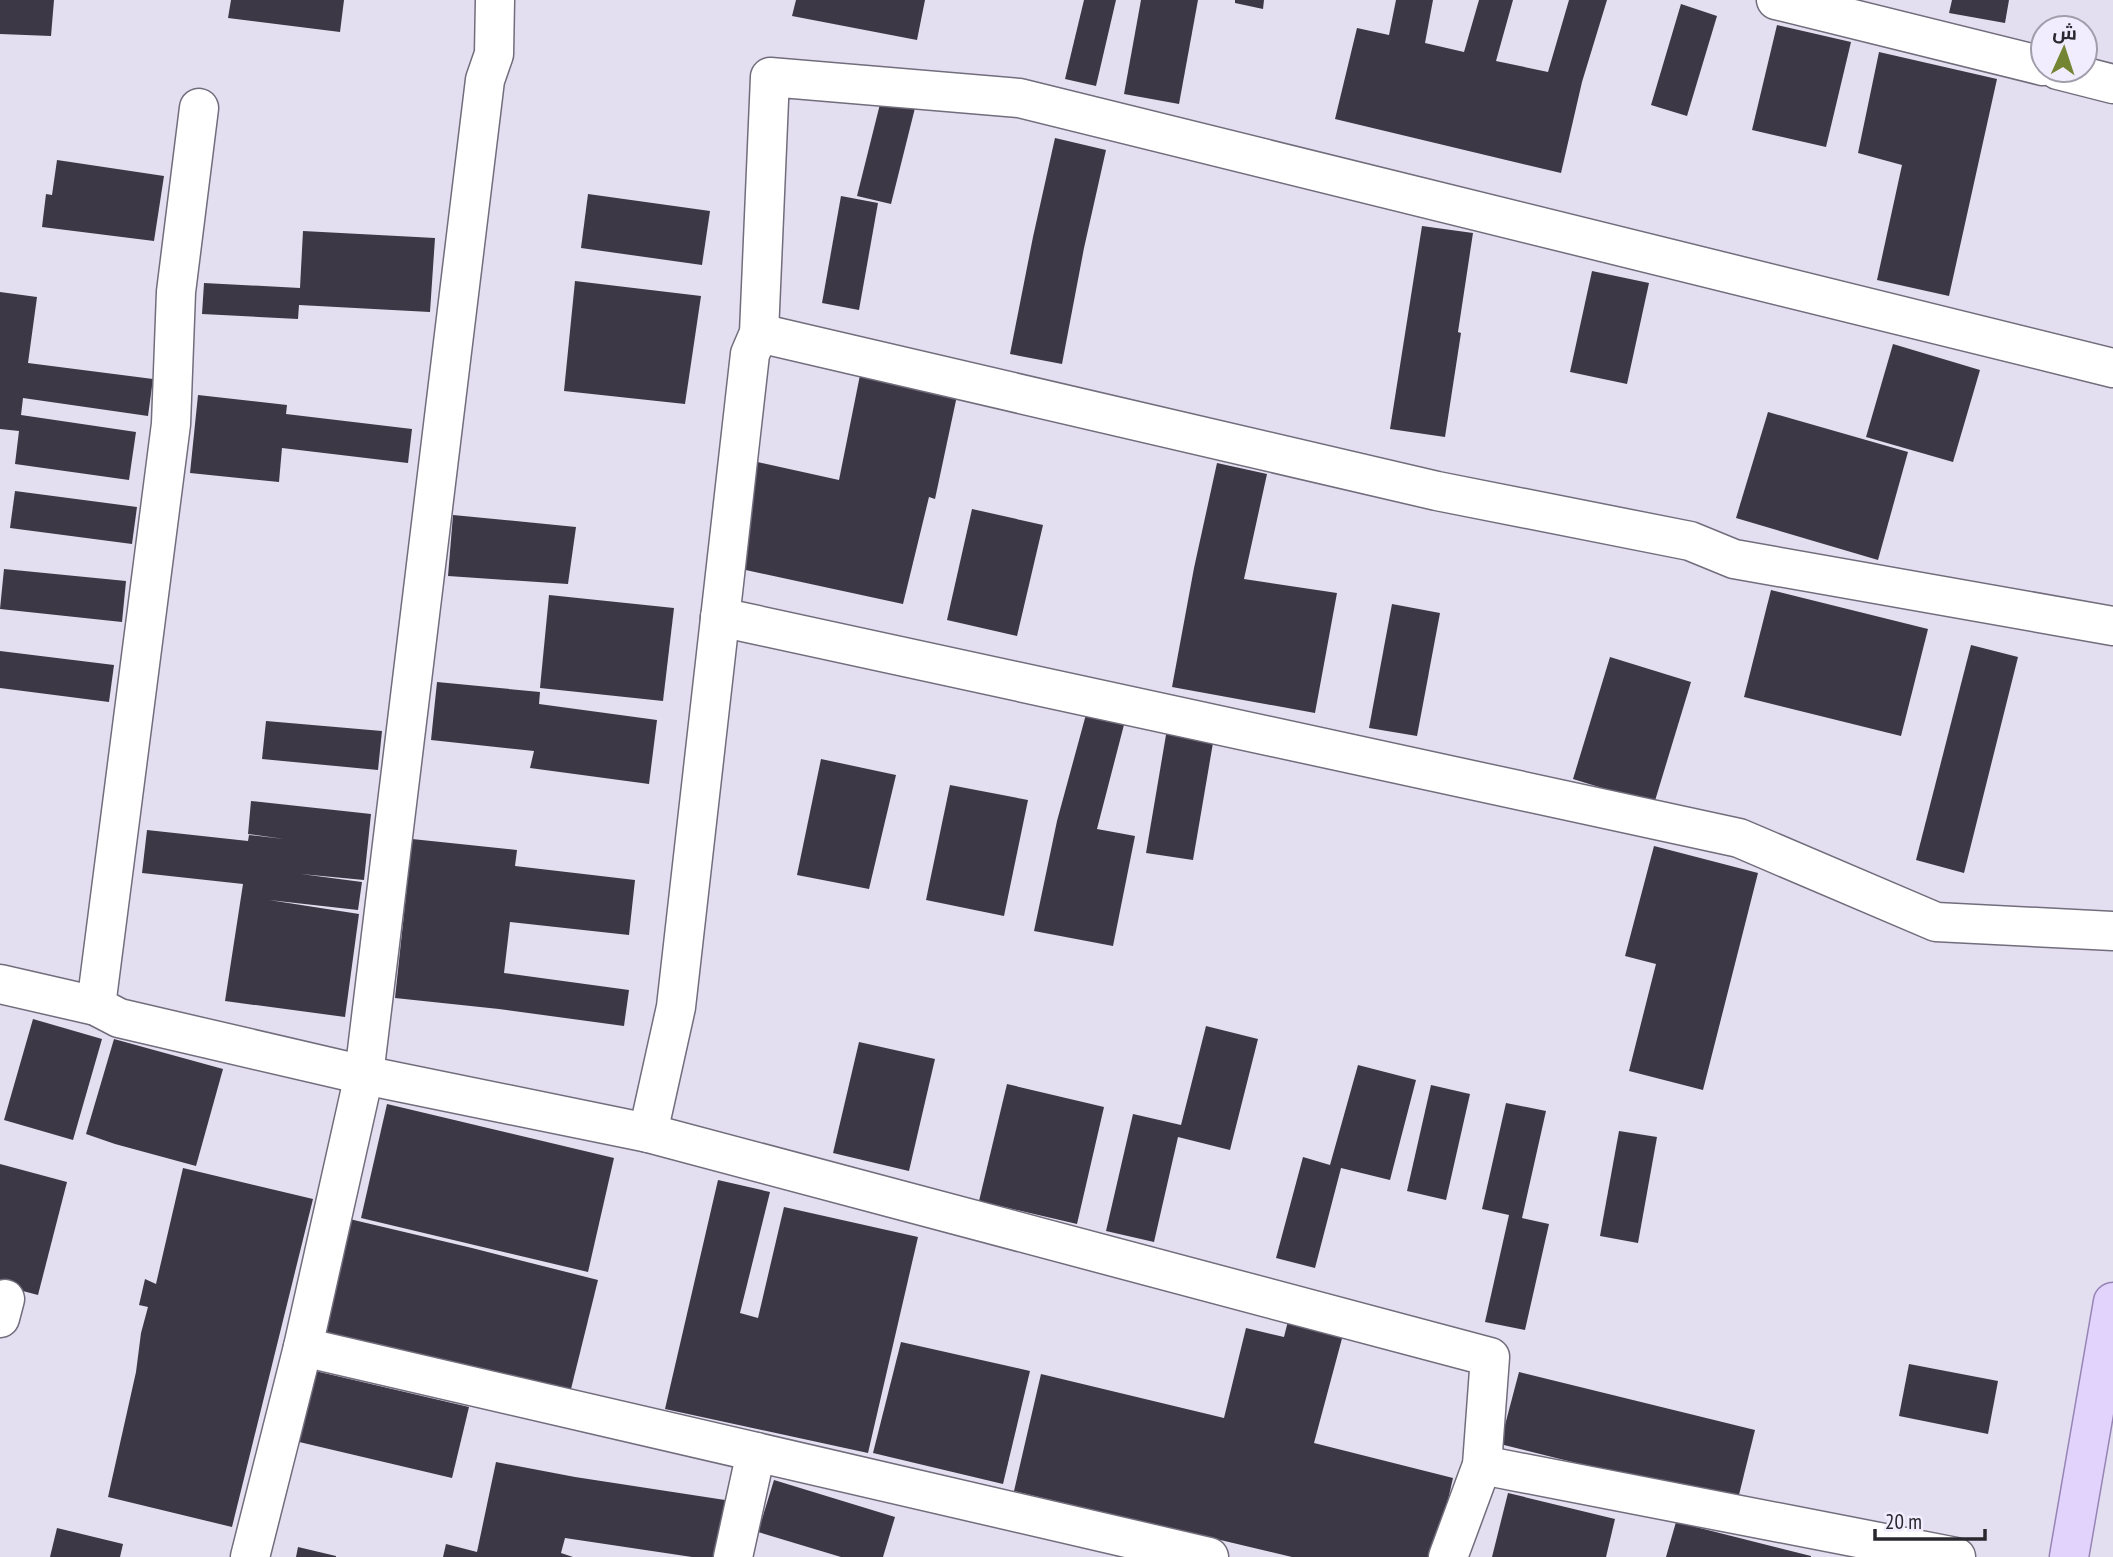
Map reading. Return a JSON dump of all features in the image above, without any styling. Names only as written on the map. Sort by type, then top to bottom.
[{"type":"main road","points":[[2069,1557],[2113,1302]]},
{"type":"street","points":[[250,1557],[303,1347],[364,1075],[485,80],[494,54],[495,0]]},
{"type":"street","points":[[1776,0],[2029,63]]},
{"type":"street","points":[[648,1133],[676,1007],[750,354],[759,333],[770,77],[1019,98],[2113,368]]},
{"type":"street","points":[[96,1006],[171,424],[176,292],[199,108]]},
{"type":"street","points":[[759,333],[1437,491],[1690,541],[1734,559],[2113,626]]},
{"type":"street","points":[[720,617],[1738,838],[1937,922],[2113,931]]},
{"type":"street","points":[[0,984],[96,1006],[119,1018],[364,1075],[648,1133],[1490,1357],[1482,1465],[1448,1557]]},
{"type":"street","points":[[303,1347],[1209,1557]]},
{"type":"street","points":[[733,1557],[756,1452]]},
{"type":"street","points":[[1482,1465],[1956,1557]]},
{"type":"building","points":[[0,0],[54,0],[51,36],[0,34]]},
{"type":"building","points":[[231,0],[344,0],[340,32],[228,18]]},
{"type":"building","points":[[796,0],[925,0],[917,40],[792,16]]},
{"type":"building","points":[[1084,0],[1116,0],[1096,86],[1065,79]]},
{"type":"building","points":[[1141,0],[1198,0],[1179,104],[1124,94]]},
{"type":"building","points":[[1235,0],[1264,0],[1263,9],[1235,3]]},
{"type":"building","points":[[1396,0],[1433,0],[1425,43],[1464,52],[1479,0],[1513,0],[1496,61],[1548,72],[1569,0],[1607,0],[1582,82],[1561,173],[1335,119],[1357,28],[1389,35]]},
{"type":"building","points":[[1952,0],[2009,0],[2005,23],[1949,13]]},
{"type":"building","points":[[1681,4],[1717,16],[1687,116],[1651,105]]},
{"type":"building","points":[[1777,25],[1851,42],[1826,147],[1752,130]]},
{"type":"building","points":[[1879,52],[1997,79],[1949,296],[1877,280],[1902,165],[1858,153]]},
{"type":"building","points":[[882,96],[916,104],[891,204],[857,196]]},
{"type":"building","points":[[1055,138],[1106,150],[1062,364],[1010,354]]},
{"type":"building","points":[[57,160],[164,176],[154,241],[42,227],[46,194],[52,195]]},
{"type":"building","points":[[588,194],[710,211],[702,265],[581,248]]},
{"type":"building","points":[[841,196],[878,203],[859,310],[822,303]]},
{"type":"building","points":[[1422,226],[1473,233],[1445,437],[1390,429]]},
{"type":"building","points":[[303,231],[435,238],[430,312],[299,305],[298,319],[202,314],[204,283],[300,288]]},
{"type":"building","points":[[1592,271],[1649,283],[1627,384],[1570,372]]},
{"type":"building","points":[[575,281],[701,296],[685,404],[564,391]]},
{"type":"building","points":[[0,292],[37,297],[28,363],[153,379],[148,416],[23,398],[21,415],[136,432],[129,480],[15,464],[19,431],[0,429]]},
{"type":"building","points":[[1893,344],[1980,370],[1953,462],[1866,437]]},
{"type":"building","points":[[861,370],[958,391],[935,499],[929,497],[903,604],[732,567],[753,461],[839,480]]},
{"type":"building","points":[[198,395],[287,405],[286,414],[412,429],[408,463],[282,448],[279,482],[190,473]]},
{"type":"building","points":[[1768,412],[1908,452],[1878,560],[1736,518]]},
{"type":"building","points":[[1217,463],[1267,474],[1244,579],[1337,593],[1315,713],[1172,687]]},
{"type":"building","points":[[15,491],[137,507],[132,544],[10,528]]},
{"type":"building","points":[[972,509],[1043,525],[1017,636],[947,620]]},
{"type":"building","points":[[453,515],[576,527],[568,584],[448,576]]},
{"type":"building","points":[[4,569],[126,581],[122,622],[0,609]]},
{"type":"building","points":[[1771,590],[1928,629],[1901,736],[1744,697]]},
{"type":"building","points":[[549,595],[674,608],[663,701],[540,688]]},
{"type":"building","points":[[1392,604],[1440,613],[1417,736],[1369,728]]},
{"type":"building","points":[[1971,645],[2018,657],[1964,873],[1916,860]]},
{"type":"building","points":[[0,651],[114,665],[109,702],[0,688]]},
{"type":"building","points":[[1610,657],[1691,682],[1654,804],[1573,779]]},
{"type":"building","points":[[437,682],[540,692],[539,704],[657,720],[649,784],[530,768],[534,751],[431,740]]},
{"type":"building","points":[[1088,707],[1126,717],[1097,829],[1135,836],[1113,946],[1034,931],[1057,821]]},
{"type":"building","points":[[266,721],[382,731],[378,770],[262,759]]},
{"type":"building","points":[[1167,729],[1214,737],[1193,860],[1146,853]]},
{"type":"building","points":[[821,759],[896,775],[869,889],[797,875]]},
{"type":"building","points":[[950,785],[1028,800],[1004,916],[926,900]]},
{"type":"building","points":[[251,801],[371,814],[364,880],[301,874],[362,882],[358,910],[269,900],[359,914],[345,1017],[225,1001],[243,884],[142,873],[147,830],[248,841],[249,835],[284,839],[248,834]]},
{"type":"building","points":[[412,839],[517,850],[515,866],[635,880],[629,935],[510,922],[504,973],[629,990],[624,1026],[395,998]]},
{"type":"building","points":[[1654,846],[1758,873],[1703,1090],[1629,1071],[1656,964],[1625,956]]},
{"type":"building","points":[[33,1019],[102,1039],[73,1140],[4,1120]]},
{"type":"building","points":[[1206,1026],[1258,1039],[1230,1150],[1178,1137],[1154,1242],[1106,1231],[1133,1114],[1181,1125]]},
{"type":"building","points":[[114,1039],[223,1069],[196,1166],[86,1134]]},
{"type":"building","points":[[859,1042],[935,1059],[909,1171],[833,1153]]},
{"type":"building","points":[[1358,1065],[1416,1080],[1390,1180],[1341,1168],[1315,1268],[1276,1258],[1303,1157],[1330,1165]]},
{"type":"building","points":[[1007,1084],[1104,1107],[1077,1224],[979,1201]]},
{"type":"building","points":[[1431,1085],[1470,1094],[1446,1200],[1407,1191]]},
{"type":"building","points":[[1506,1103],[1546,1111],[1522,1218],[1549,1224],[1525,1330],[1485,1322],[1509,1215],[1482,1209]]},
{"type":"building","points":[[387,1104],[614,1158],[588,1272],[361,1218]]},
{"type":"building","points":[[1619,1131],[1657,1137],[1638,1243],[1600,1236]]},
{"type":"building","points":[[0,1164],[67,1182],[38,1295],[0,1285]]},
{"type":"building","points":[[183,1168],[313,1199],[232,1527],[108,1497],[148,1307],[139,1305],[145,1279],[156,1284]]},
{"type":"building","points":[[718,1180],[770,1192],[740,1313],[758,1318],[784,1207],[918,1237],[868,1453],[665,1409]]},
{"type":"building","points":[[341,1217],[598,1280],[570,1393],[313,1331]]},
{"type":"building","points":[[1289,1317],[1344,1331],[1314,1443],[1453,1478],[1435,1557],[1292,1557],[1014,1491],[1041,1374],[1224,1418],[1246,1328],[1284,1337]]},
{"type":"building","points":[[901,1342],[1030,1371],[1003,1484],[873,1453]]},
{"type":"building","points":[[1909,1364],[1998,1381],[1988,1434],[1899,1416]]},
{"type":"building","points":[[311,1370],[469,1407],[452,1478],[295,1441]]},
{"type":"building","points":[[1519,1372],[1755,1430],[1737,1503],[1500,1444]]},
{"type":"building","points":[[496,1462],[725,1500],[717,1557],[692,1557],[565,1538],[561,1553],[573,1557],[443,1557],[446,1544],[477,1552]]},
{"type":"building","points":[[774,1480],[895,1517],[883,1557],[841,1557],[758,1532]]},
{"type":"building","points":[[1508,1493],[1615,1519],[1606,1557],[1492,1557]]},
{"type":"building","points":[[1676,1522],[1811,1556],[1811,1557],[1666,1557]]},
{"type":"building","points":[[57,1528],[123,1544],[120,1557],[50,1557]]},
{"type":"building","points":[[298,1547],[336,1556],[336,1557],[296,1557]]}]
